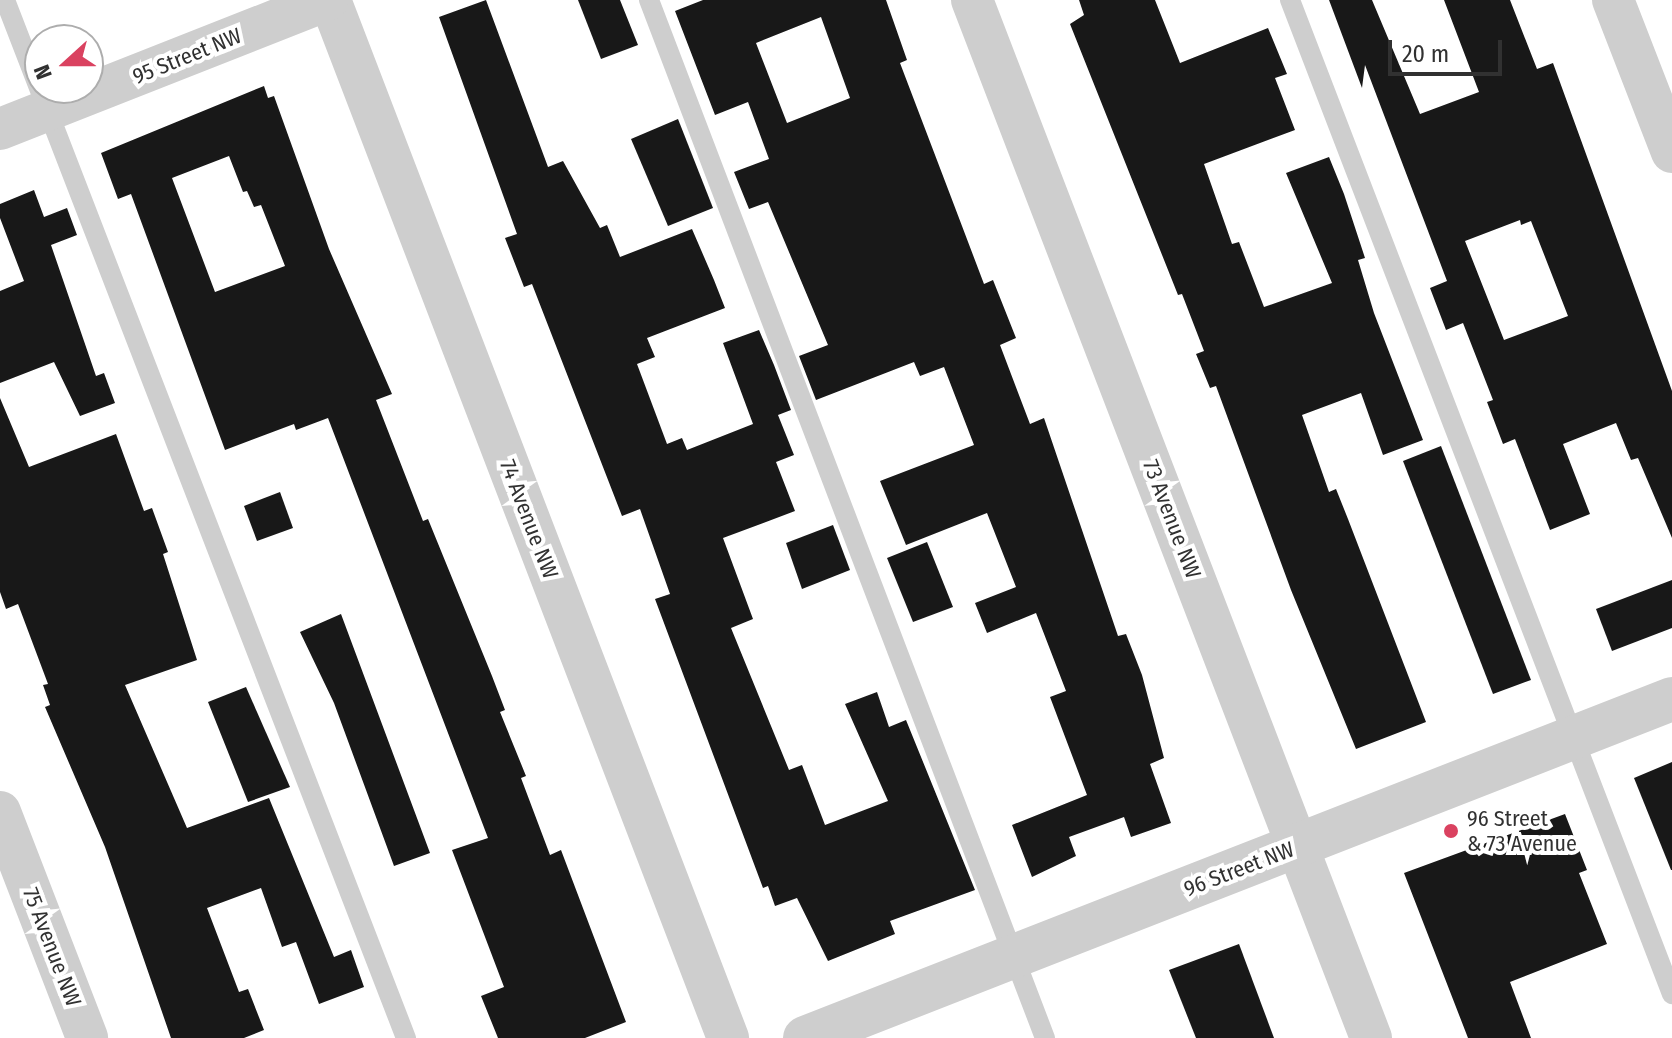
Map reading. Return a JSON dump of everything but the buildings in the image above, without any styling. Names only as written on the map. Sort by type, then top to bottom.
[{"type":"street","name":"95 Street NW","points":[[0,129],[329,0]]},
{"type":"street","name":"74 Avenue NW","points":[[329,0],[728,1038]]},
{"type":"street","name":"73 Avenue NW","points":[[972,0],[1371,1038]]},
{"type":"street","points":[[1613,0],[1672,152]]},
{"type":"street","name":"96 Street NW","points":[[805,1038],[1672,699]]},
{"type":"street","name":"75 Avenue NW","points":[[0,812],[87,1038]]},
{"type":"lane","points":[[5,0],[406,1038]]},
{"type":"lane","points":[[649,0],[1045,1038]]},
{"type":"lane","points":[[1290,0],[1672,994]]},
{"type":"place","name":"96 Street & 73 Avenue","points":[[1451,831]]}]
